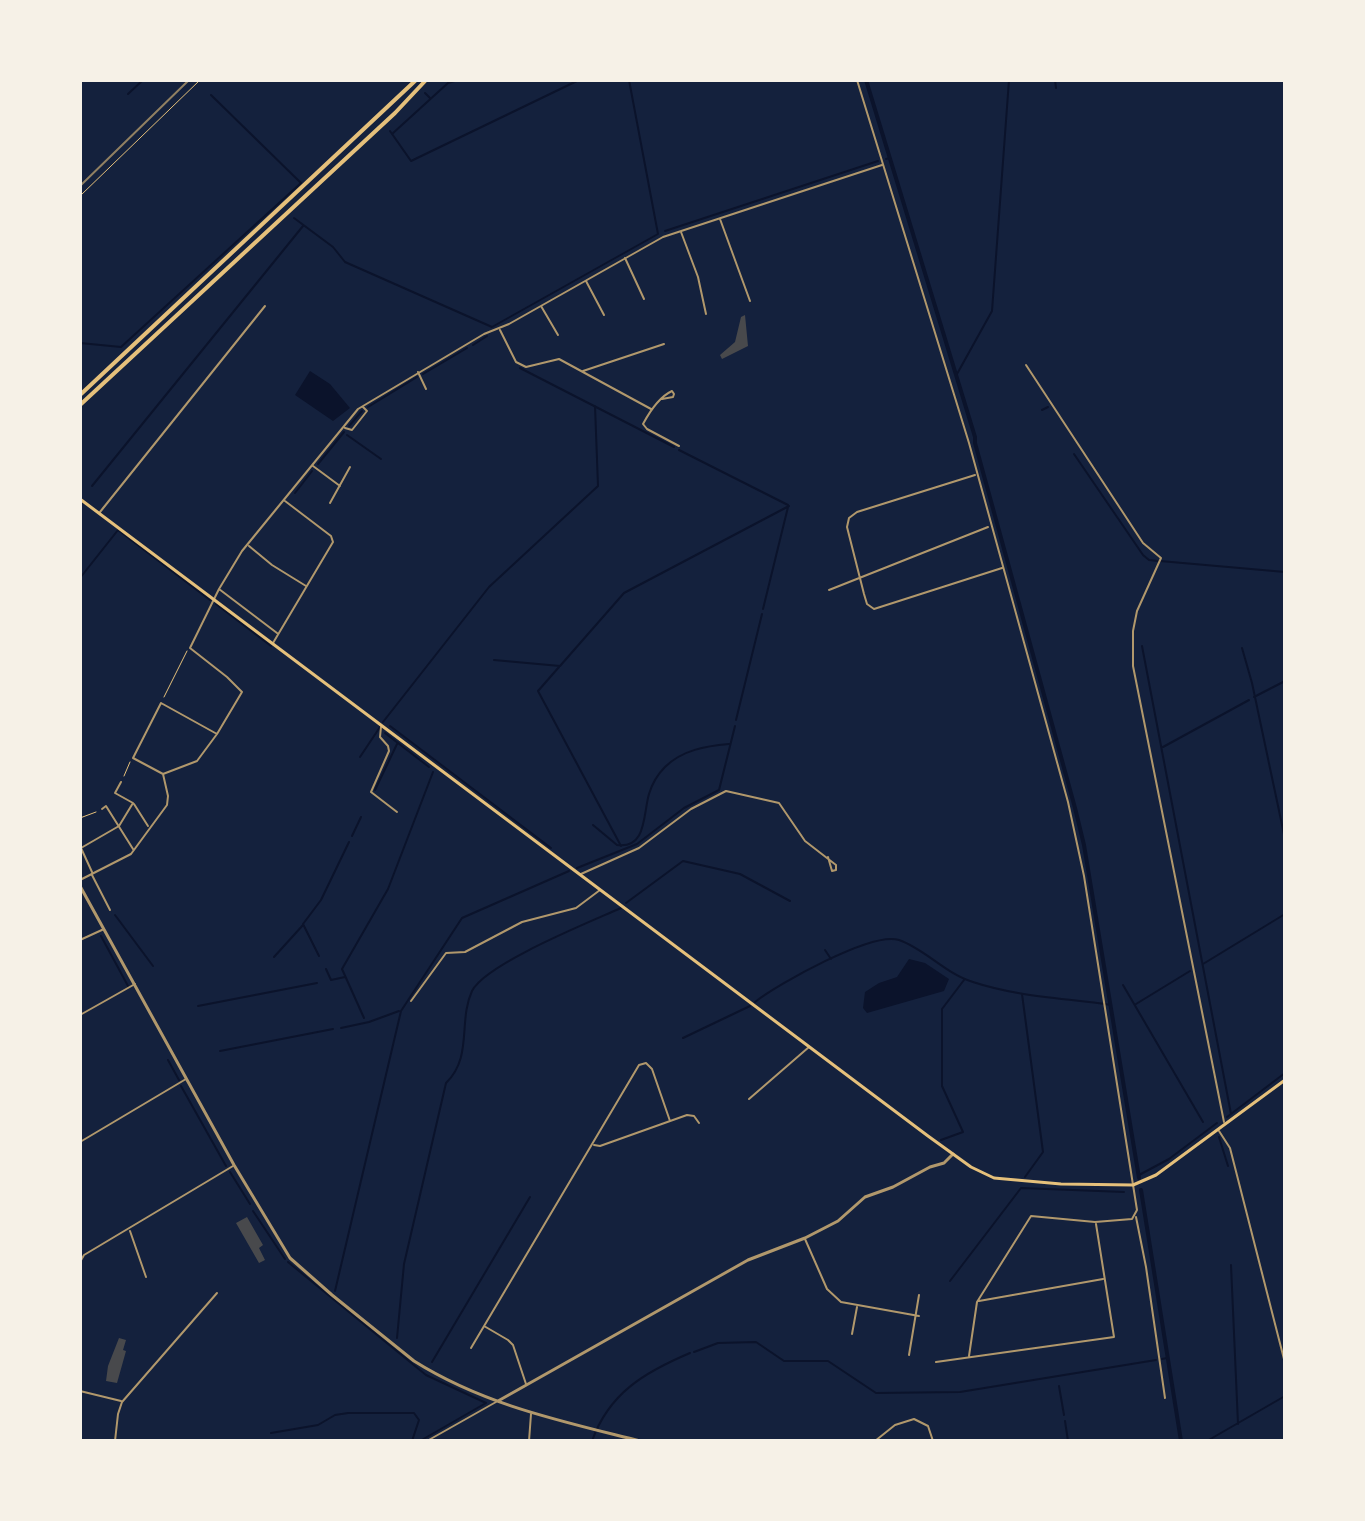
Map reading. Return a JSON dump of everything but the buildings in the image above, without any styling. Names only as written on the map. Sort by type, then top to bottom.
[{"type":"highway","points":[[80,395],[416,80]]},
{"type":"highway","points":[[80,405],[395,113],[426,80]]},
{"type":"highway","points":[[115,365],[119,366],[118,372]]},
{"type":"main road","points":[[80,499],[983,1174],[1014,1181],[1133,1185],[1156,1175],[1285,1080]]},
{"type":"street","points":[[857,80],[958,406],[1068,802],[1084,876],[1165,1398]]},
{"type":"street","points":[[217,734],[161,703],[133,758],[163,774],[190,765],[202,757],[240,699],[241,688],[191,649],[219,589],[247,545],[362,406],[484,334],[499,329],[663,237],[883,164]]},
{"type":"street","points":[[720,218],[750,301]]},
{"type":"street","points":[[681,230],[698,277],[706,314]]},
{"type":"street","points":[[625,257],[644,299]]},
{"type":"street","points":[[585,280],[604,315]]},
{"type":"street","points":[[99,513],[265,306]]},
{"type":"street","points":[[541,306],[558,335]]},
{"type":"street","points":[[499,329],[516,362],[526,367],[559,359],[651,409]]},
{"type":"street","points":[[582,371],[664,344]]},
{"type":"street","points":[[1026,365],[1143,543],[1161,558],[1137,611],[1133,631],[1133,666],[1226,1124]]},
{"type":"street","points":[[418,372],[426,389]]},
{"type":"street","points":[[662,399],[651,409],[643,424],[679,446]]},
{"type":"street","points":[[344,427],[352,430],[367,411],[362,406]]},
{"type":"street","points":[[312,465],[340,486]]},
{"type":"street","points":[[330,503],[350,467]]},
{"type":"street","points":[[976,475],[857,512],[849,518],[847,527],[867,604],[874,609],[1004,568]]},
{"type":"street","points":[[273,644],[333,539],[284,500]]},
{"type":"street","points":[[829,590],[990,526]]},
{"type":"street","points":[[247,545],[272,565],[307,586]]},
{"type":"street","points":[[219,589],[278,633]]},
{"type":"street","points":[[382,726],[380,737],[389,751],[371,792],[397,812]]},
{"type":"street","points":[[80,880],[134,850],[167,805],[163,774]]},
{"type":"street","points":[[121,782],[115,793],[133,803],[149,826]]},
{"type":"street","points":[[580,875],[639,848],[691,809],[726,791],[779,803],[805,841],[828,857]]},
{"type":"street","points":[[110,910],[81,846],[119,826],[133,803]]},
{"type":"street","points":[[102,809],[106,806],[134,850]]},
{"type":"street","points":[[80,886],[234,1165],[295,1264],[414,1361],[453,1383],[531,1414],[640,1441]]},
{"type":"street","points":[[411,1001],[446,953],[465,952],[522,922],[576,908],[601,889]]},
{"type":"street","points":[[80,940],[104,929]]},
{"type":"street","points":[[80,1015],[135,984]]},
{"type":"street","points":[[749,1099],[809,1046]]},
{"type":"street","points":[[471,1348],[642,1063],[650,1065],[652,1069],[670,1121]]},
{"type":"street","points":[[80,1142],[186,1078]]},
{"type":"street","points":[[592,1143],[600,1146],[691,1115],[699,1123]]},
{"type":"street","points":[[1218,1130],[1230,1148],[1285,1363]]},
{"type":"street","points":[[427,1441],[748,1260],[805,1238],[838,1221],[865,1197],[944,1163],[953,1154]]},
{"type":"street","points":[[80,1262],[82,1255],[129,1230],[234,1165]]},
{"type":"street","points":[[969,1356],[977,1302],[1031,1216],[1095,1222],[1127,1221],[1136,1215]]},
{"type":"street","points":[[936,1362],[1114,1337],[1095,1222]]},
{"type":"street","points":[[129,1230],[146,1277]]},
{"type":"street","points":[[805,1238],[832,1296],[857,1306],[917,1316]]},
{"type":"street","points":[[977,1302],[1104,1279]]},
{"type":"street","points":[[985,1289],[991,1298]]},
{"type":"street","points":[[115,1441],[122,1402],[217,1293]]},
{"type":"street","points":[[909,1355],[919,1295]]},
{"type":"street","points":[[852,1334],[857,1306]]},
{"type":"street","points":[[484,1326],[513,1345],[526,1385]]},
{"type":"street","points":[[80,1391],[117,1398],[122,1402]]},
{"type":"street","points":[[529,1441],[531,1414]]},
{"type":"street","points":[[875,1441],[889,1429],[914,1419],[928,1426],[933,1441]]},
{"type":"street","points":[[436,1436],[438,1441]]},
{"type":"path","points":[[80,196],[200,80]]},
{"type":"path","points":[[161,703],[191,649]]},
{"type":"path","points":[[121,782],[133,758]]},
{"type":"path","points":[[80,818],[102,809]]},
{"type":"water","points":[[310,371],[330,384],[350,408],[333,421],[295,395]]},
{"type":"water","points":[[909,959],[925,963],[949,979],[944,991],[867,1013],[863,1008],[865,992],[897,977]]},
{"type":"waterway","points":[[128,94],[143,80]]},
{"type":"waterway","points":[[392,134],[448,83],[458,80]]},
{"type":"waterway","points":[[390,131],[411,161],[579,80]]},
{"type":"waterway","points":[[294,218],[333,247],[345,262],[492,327],[658,234],[629,80]]},
{"type":"waterway","points":[[866,80],[975,437],[1075,808],[1084,845],[1139,1178]]},
{"type":"waterway","points":[[957,374],[992,311],[1009,80]]},
{"type":"waterway","points":[[1055,80],[1056,88]]},
{"type":"waterway","points":[[425,93],[430,98]]},
{"type":"waterway","points":[[80,343],[121,347],[301,183],[211,95]]},
{"type":"waterway","points":[[886,159],[890,158]]},
{"type":"waterway","points":[[665,231],[878,161]]},
{"type":"waterway","points":[[92,486],[303,226]]},
{"type":"waterway","points":[[473,345],[487,336]]},
{"type":"waterway","points":[[423,374],[467,348]]},
{"type":"waterway","points":[[520,368],[674,447]]},
{"type":"waterway","points":[[368,407],[417,377]]},
{"type":"waterway","points":[[383,722],[489,587],[598,486],[595,406]]},
{"type":"waterway","points":[[1042,410],[1048,407]]},
{"type":"waterway","points":[[349,426],[362,411]]},
{"type":"waterway","points":[[318,464],[344,432]]},
{"type":"waterway","points":[[347,435],[381,459]]},
{"type":"waterway","points":[[679,450],[788,505]]},
{"type":"waterway","points":[[1074,454],[1143,555],[1149,560],[1158,561]]},
{"type":"waterway","points":[[295,493],[312,471]]},
{"type":"waterway","points":[[494,660],[560,666],[624,593],[789,506]]},
{"type":"waterway","points":[[763,609],[788,507]]},
{"type":"waterway","points":[[80,578],[118,530],[210,600]]},
{"type":"waterway","points":[[1160,561],[1285,572]]},
{"type":"waterway","points":[[216,604],[271,646]]},
{"type":"waterway","points":[[736,720],[762,614]]},
{"type":"waterway","points":[[1142,646],[1231,1114]]},
{"type":"waterway","points":[[1242,648],[1285,839]]},
{"type":"waterway","points":[[559,667],[538,691],[621,846]]},
{"type":"waterway","points":[[1254,697],[1285,681]]},
{"type":"waterway","points":[[1163,747],[1249,700]]},
{"type":"waterway","points":[[390,726],[551,848]]},
{"type":"waterway","points":[[577,868],[637,844],[684,808],[719,790],[735,726]]},
{"type":"waterway","points":[[360,757],[380,727]]},
{"type":"waterway","points":[[385,733],[429,767]]},
{"type":"waterway","points":[[375,790],[397,744]]},
{"type":"waterway","points":[[593,825],[617,845],[634,842],[642,828],[649,794],[665,767],[687,753],[729,744]]},
{"type":"waterway","points":[[364,1018],[342,969],[388,889],[433,772]]},
{"type":"waterway","points":[[352,836],[361,817]]},
{"type":"waterway","points":[[319,956],[303,924],[321,900],[349,842]]},
{"type":"waterway","points":[[626,903],[683,861],[740,874],[790,901]]},
{"type":"waterway","points":[[335,1291],[401,1011],[462,918],[569,871]]},
{"type":"waterway","points":[[397,1338],[404,1264],[446,1083],[454,1073],[462,1050],[472,991],[481,980],[517,957],[621,908]]},
{"type":"waterway","points":[[1203,964],[1285,914]]},
{"type":"waterway","points":[[115,915],[153,966]]},
{"type":"waterway","points":[[274,957],[303,925]]},
{"type":"waterway","points":[[101,936],[128,986]]},
{"type":"waterway","points":[[755,1002],[783,983],[826,961],[868,943],[886,939],[909,944],[963,978],[990,987],[1111,1005]]},
{"type":"waterway","points":[[825,950],[831,959]]},
{"type":"waterway","points":[[326,969],[331,980],[345,977]]},
{"type":"waterway","points":[[1136,1004],[1190,971]]},
{"type":"waterway","points":[[941,1140],[963,1132],[942,1086],[942,1009],[964,980]]},
{"type":"waterway","points":[[198,1006],[317,983]]},
{"type":"waterway","points":[[1123,985],[1203,1122]]},
{"type":"waterway","points":[[1022,994],[1043,1152],[1025,1177]]},
{"type":"waterway","points":[[683,1038],[750,1006]]},
{"type":"waterway","points":[[341,1028],[399,1011]]},
{"type":"waterway","points":[[220,1051],[333,1029]]},
{"type":"waterway","points":[[168,1060],[179,1080]]},
{"type":"waterway","points":[[1227,1117],[1285,1073]]},
{"type":"waterway","points":[[181,1086],[226,1166]]},
{"type":"waterway","points":[[1139,1175],[1169,1159],[1217,1123]]},
{"type":"waterway","points":[[1219,1137],[1228,1166]]},
{"type":"waterway","points":[[230,1172],[250,1204]]},
{"type":"waterway","points":[[950,1281],[1021,1188],[1124,1192]]},
{"type":"waterway","points":[[1141,1190],[1181,1441]]},
{"type":"waterway","points":[[432,1362],[530,1197]]},
{"type":"waterway","points":[[253,1211],[285,1259]]},
{"type":"waterway","points":[[288,1262],[426,1375],[486,1403],[420,1441]]},
{"type":"waterway","points":[[1231,1265],[1238,1424]]},
{"type":"waterway","points":[[694,1352],[718,1343],[756,1342],[784,1361],[828,1361],[876,1393],[960,1392],[1156,1360]]},
{"type":"waterway","points":[[592,1441],[608,1410],[630,1386],[690,1353]]},
{"type":"waterway","points":[[1162,1359],[1167,1358]]},
{"type":"waterway","points":[[1059,1386],[1064,1415]]},
{"type":"waterway","points":[[1207,1441],[1285,1396]]},
{"type":"waterway","points":[[271,1433],[318,1425],[335,1415],[348,1413],[414,1413],[419,1420],[412,1441]]},
{"type":"waterway","points":[[1065,1421],[1068,1441]]},
{"type":"railway","points":[[80,186],[189,80]]}]
